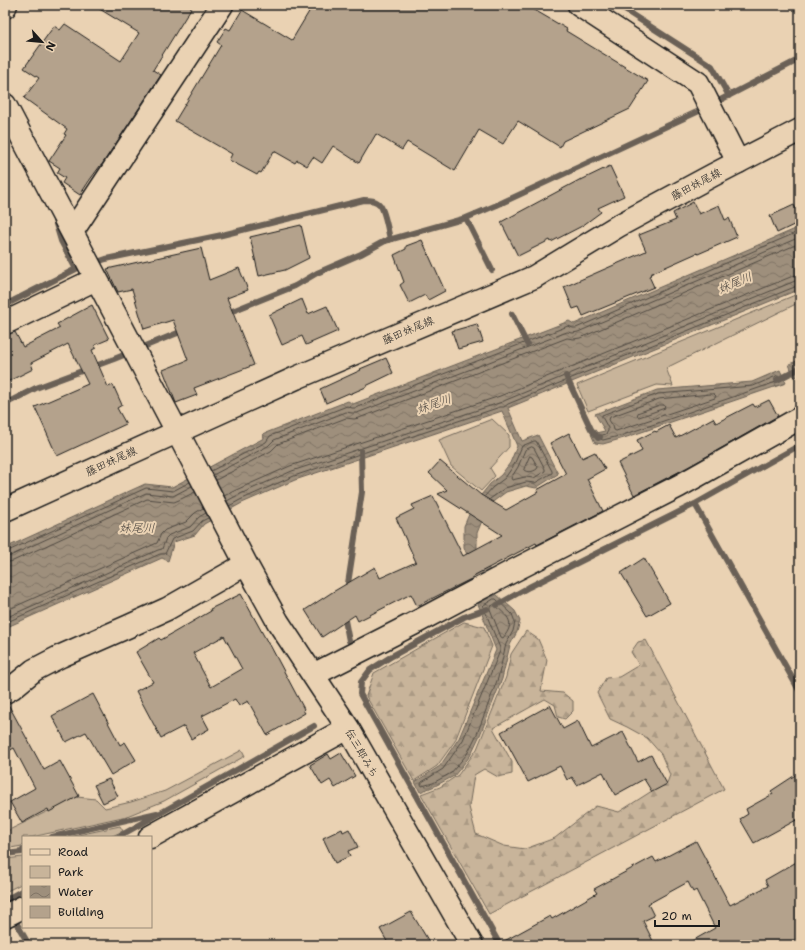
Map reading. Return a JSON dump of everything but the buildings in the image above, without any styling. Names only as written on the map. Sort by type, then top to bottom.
[{"type":"street","points":[[72,232],[222,5]]},
{"type":"street","points":[[579,5],[698,83],[738,162]]},
{"type":"street","name":"伝三郎みち","points":[[5,105],[177,431],[231,537],[278,622],[348,728],[472,945]]},
{"type":"street","name":"藤田妹尾線","points":[[5,510],[296,378],[534,277],[618,226],[800,130]]},
{"type":"street","points":[[5,323],[91,269]]},
{"type":"street","points":[[313,675],[679,486],[800,418]]},
{"type":"street","points":[[5,692],[34,670],[61,656],[167,609],[246,564]]},
{"type":"street","points":[[152,836],[348,728]]},
{"type":"street","points":[[5,916],[22,908]]},
{"type":"green space","points":[[800,293],[800,302],[666,368],[673,386],[657,385],[588,411],[577,385]]},
{"type":"green space","points":[[492,419],[509,435],[509,447],[490,468],[495,476],[481,491],[451,466],[439,440]]},
{"type":"green space","points":[[464,622],[484,627],[492,646],[455,741],[437,766],[414,781],[366,696],[374,673]]},
{"type":"green space","points":[[526,631],[538,639],[547,660],[541,691],[563,693],[573,701],[573,711],[565,719],[558,717],[555,705],[545,699],[493,728],[512,762],[512,774],[498,777],[484,769],[474,775],[469,807],[476,834],[504,846],[525,849],[555,838],[596,806],[619,812],[667,783],[670,775],[661,754],[647,738],[610,719],[597,693],[606,678],[619,677],[639,665],[631,652],[638,642],[646,640],[724,789],[489,914],[421,794],[440,787],[458,775],[477,749],[506,677],[511,654]]},
{"type":"green space","points":[[242,750],[245,756],[164,801],[127,816],[37,836],[22,836],[22,846],[5,849],[5,832],[77,797],[96,799],[105,808],[131,802],[165,791]]},
{"type":"green space","points":[[120,826],[123,831],[112,836],[74,836]]},
{"type":"green space","points":[[22,857],[22,884],[5,892],[5,859]]},
{"type":"water","name":"妹尾川","points":[[800,227],[800,289],[508,408],[522,441],[538,435],[558,474],[536,488],[526,486],[506,492],[494,501],[484,516],[477,533],[477,549],[483,565],[494,572],[476,579],[464,547],[464,526],[473,505],[510,463],[517,446],[502,411],[295,480],[242,503],[204,524],[195,535],[174,542],[168,561],[162,558],[5,628],[5,548],[145,484],[172,487],[264,438],[263,434],[348,401],[353,404],[569,321],[574,324]]},
{"type":"water","points":[[800,360],[800,375],[794,378],[789,364]]},
{"type":"water","points":[[780,370],[786,383],[624,438],[603,444],[595,443],[591,434],[605,431],[595,414],[657,390],[752,382]]},
{"type":"water","points":[[496,594],[515,611],[520,621],[517,632],[510,645],[502,679],[470,756],[454,776],[420,792],[415,782],[440,766],[459,738],[496,650],[478,604]]},
{"type":"waterway","points":[[617,5],[712,66],[729,96]]},
{"type":"waterway","points":[[225,314],[295,286],[317,273],[361,254],[385,241],[466,218],[497,205],[697,112],[800,59]]},
{"type":"waterway","points":[[5,305],[76,269],[106,259],[222,235],[364,200],[375,201],[380,205],[385,216],[390,239]]},
{"type":"waterway","points":[[466,218],[492,270]]},
{"type":"waterway","points":[[55,221],[61,241],[76,269]]},
{"type":"waterway","points":[[512,314],[527,344]]},
{"type":"waterway","points":[[5,404],[36,388],[114,359],[185,330]]},
{"type":"waterway","points":[[777,380],[800,368]]},
{"type":"waterway","points":[[566,376],[591,429],[598,438],[600,437]]},
{"type":"waterway","points":[[497,605],[529,587],[695,504],[800,445]]},
{"type":"waterway","points":[[347,590],[362,492],[361,451]]},
{"type":"waterway","points":[[695,504],[800,692]]},
{"type":"waterway","points":[[487,609],[464,617],[392,656],[370,670],[361,682],[360,694],[500,945]]},
{"type":"waterway","points":[[344,615],[349,641]]},
{"type":"waterway","points":[[120,836],[314,726]]},
{"type":"waterway","points":[[56,836],[157,813]]},
{"type":"waterway","points":[[5,854],[22,852]]},
{"type":"waterway","points":[[5,900],[22,891]]},
{"type":"waterway","points":[[17,924],[29,945]]}]
